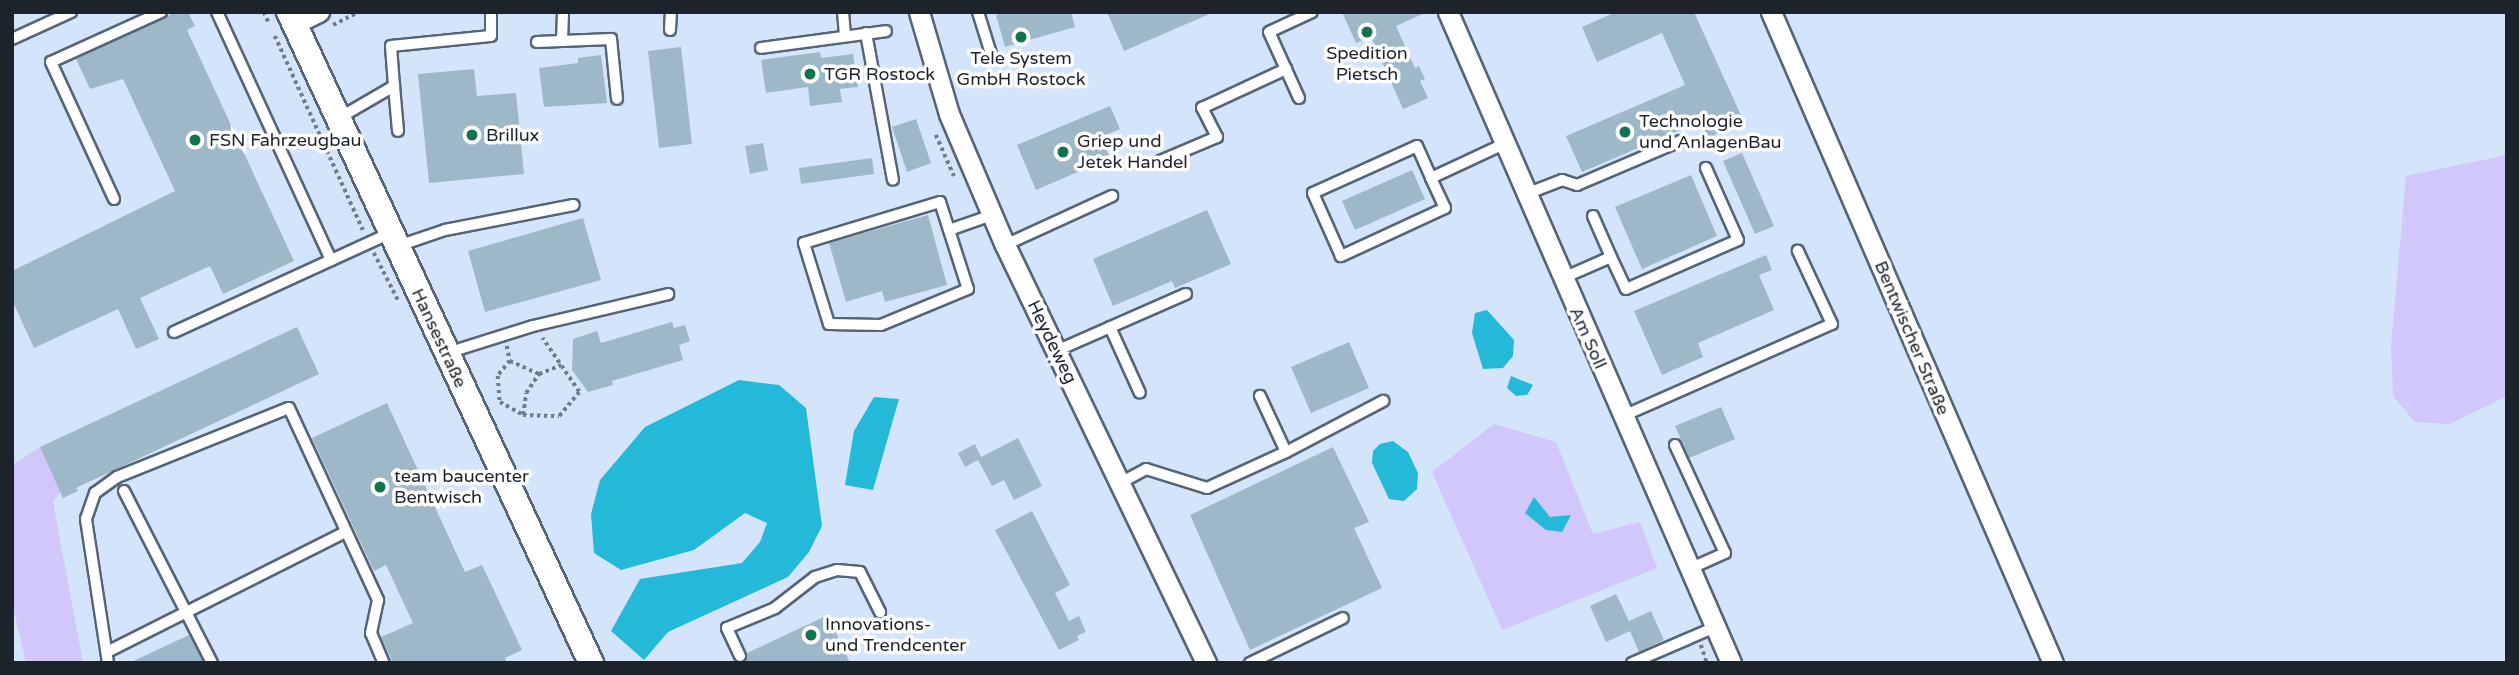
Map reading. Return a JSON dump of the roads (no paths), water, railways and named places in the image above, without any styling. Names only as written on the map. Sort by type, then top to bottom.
[{"type":"street","name":"Heydeweg","points":[[919,12],[949,114],[1005,245],[1206,663]]},
{"type":"street","name":"Am Soll","points":[[1448,12],[1731,663]]},
{"type":"street","name":"Bentwischer Straße","points":[[1771,12],[2053,663]]},
{"type":"street","points":[[291,18],[322,21]]},
{"type":"street","name":"Hansestraße","points":[[291,18],[591,663]]},
{"type":"lane","points":[[12,40],[71,12]]},
{"type":"lane","points":[[114,199],[51,62],[161,12]]},
{"type":"lane","points":[[217,12],[331,260]]},
{"type":"lane","points":[[398,131],[391,46],[491,36],[491,12]]},
{"type":"lane","points":[[562,41],[563,12]]},
{"type":"lane","points":[[670,30],[671,12]]},
{"type":"lane","points":[[843,12],[845,36]]},
{"type":"lane","points":[[978,12],[992,57]]},
{"type":"lane","points":[[1299,98],[1269,32],[1312,12]]},
{"type":"lane","points":[[761,48],[886,31]]},
{"type":"lane","points":[[866,33],[893,180]]},
{"type":"lane","points":[[537,42],[611,39],[617,99]]},
{"type":"lane","points":[[1160,161],[1217,137],[1202,108],[1286,69]]},
{"type":"lane","points":[[338,118],[394,86]]},
{"type":"lane","points":[[1526,194],[1562,180],[1577,185],[1680,141]]},
{"type":"lane","points":[[1431,178],[1504,144]]},
{"type":"lane","points":[[1416,146],[1431,178],[1445,208],[1341,256],[1312,193],[1416,146]]},
{"type":"lane","points":[[1593,216],[1626,289],[1738,240],[1706,168]]},
{"type":"lane","points":[[1005,245],[1112,196]]},
{"type":"lane","points":[[940,202],[949,230],[968,289],[881,325],[829,324],[804,243],[940,202]]},
{"type":"lane","points":[[174,332],[331,260],[393,240],[574,205]]},
{"type":"lane","points":[[949,230],[992,215]]},
{"type":"lane","points":[[1623,416],[1832,324],[1798,251]]},
{"type":"lane","points":[[1563,278],[1611,257]]},
{"type":"lane","points":[[447,353],[533,326],[668,294]]},
{"type":"lane","points":[[1056,351],[1186,294]]},
{"type":"lane","points":[[1110,327],[1140,393]]},
{"type":"lane","points":[[1260,396],[1286,452]]},
{"type":"lane","points":[[1120,482],[1146,469],[1207,488],[1286,452],[1383,401]]},
{"type":"lane","points":[[346,532],[186,610],[108,657],[86,519],[95,493],[117,477],[289,408],[378,600],[371,633],[384,663]]},
{"type":"lane","points":[[1675,444],[1725,553],[1689,569]]},
{"type":"lane","points":[[124,491],[212,663]]},
{"type":"lane","points":[[740,656],[727,628],[775,608],[815,577],[837,569],[860,572],[880,612]]},
{"type":"lane","points":[[1250,663],[1343,618]]},
{"type":"lane","points":[[1632,663],[1715,627]]},
{"type":"water","points":[[1487,310],[1514,340],[1513,356],[1503,368],[1483,369],[1472,333],[1475,313]]},
{"type":"water","points":[[1511,376],[1533,385],[1527,395],[1516,396],[1507,388]]},
{"type":"water","points":[[739,380],[779,385],[806,408],[822,526],[809,552],[788,577],[668,632],[644,660],[611,631],[640,579],[742,563],[760,542],[767,523],[745,513],[694,550],[621,570],[594,553],[591,514],[600,480],[645,427]]},
{"type":"water","points":[[874,397],[899,399],[873,490],[845,485],[854,431]]},
{"type":"water","points":[[1393,441],[1408,452],[1418,473],[1417,489],[1404,501],[1389,499],[1372,463],[1373,451],[1380,444]]},
{"type":"water","points":[[1534,497],[1550,517],[1571,515],[1562,532],[1546,530],[1525,513]]},
{"type":"place","name":"Spedition Pietsch","points":[[1367,32]]},
{"type":"place","name":"Tele System GmbH Rostock","points":[[1021,37]]},
{"type":"place","name":"TGR Rostock","points":[[810,74]]},
{"type":"place","name":"Technologie und AnlagenBau","points":[[1625,132]]},
{"type":"place","name":"Brillux","points":[[472,135]]},
{"type":"place","name":"FSN Fahrzeugbau","points":[[195,140]]},
{"type":"place","name":"Griep und Jetek Handel","points":[[1063,152]]},
{"type":"place","name":"team baucenter Bentwisch","points":[[380,487]]},
{"type":"place","name":"Innovations- und Trendcenter","points":[[811,635]]}]
